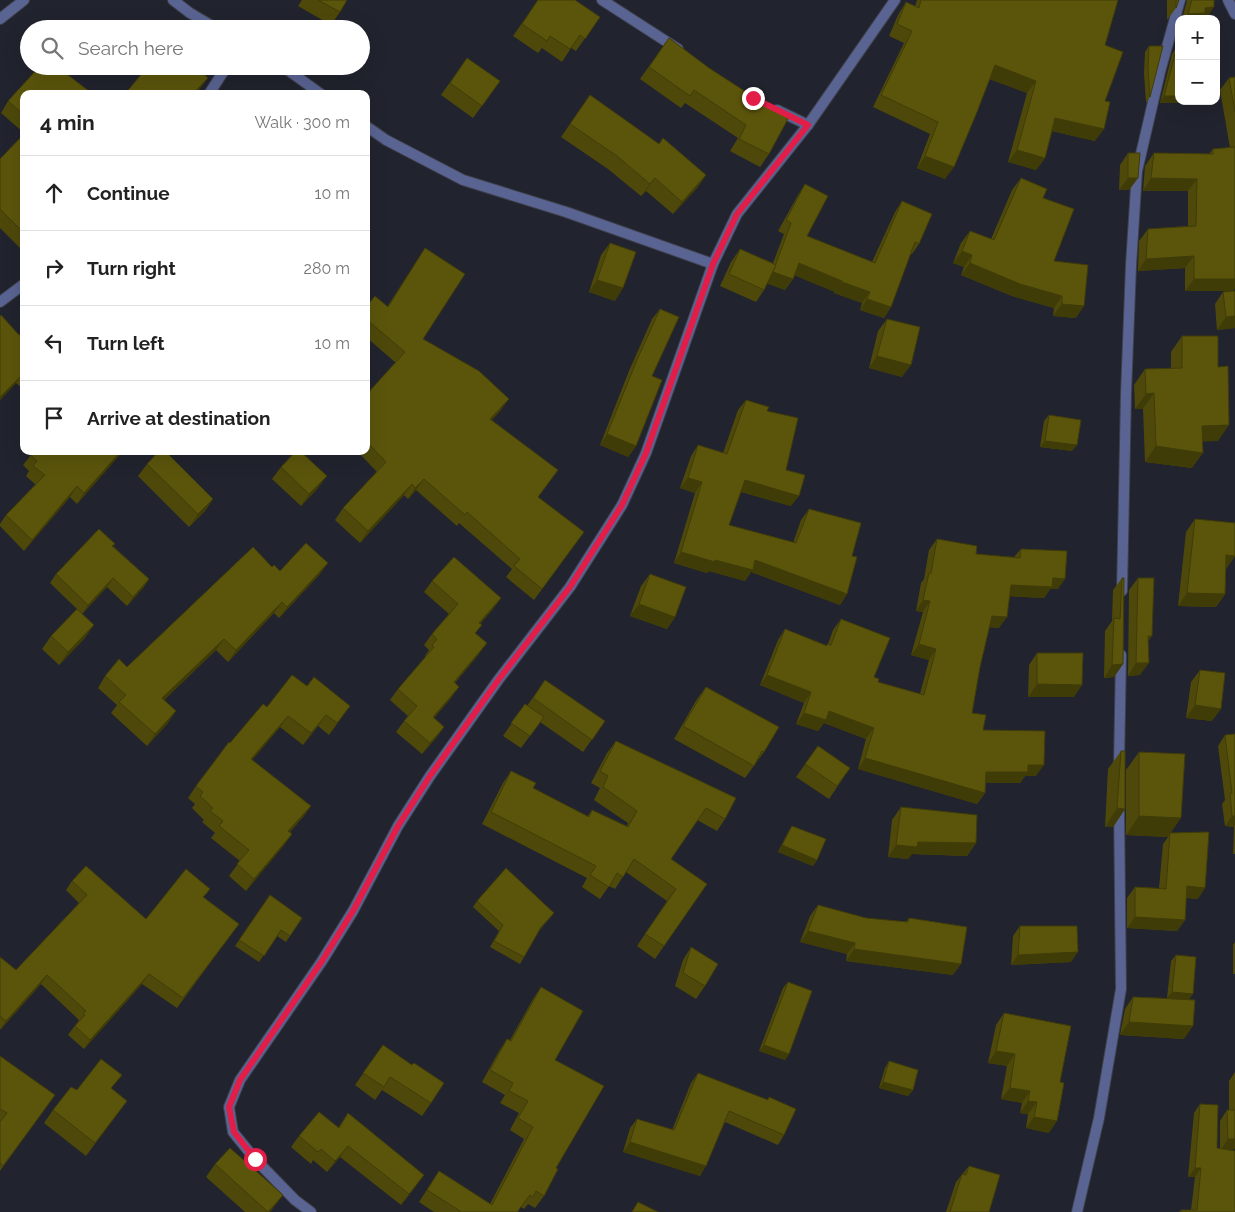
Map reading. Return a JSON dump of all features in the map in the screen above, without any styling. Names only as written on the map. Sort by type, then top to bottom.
[{"type":"street","points":[[0,19],[24,0]]},
{"type":"street","points":[[173,0],[202,20]]},
{"type":"street","points":[[602,0],[690,57]]},
{"type":"street","points":[[311,1212],[295,1200],[268,1173],[234,1132],[229,1107],[240,1080],[322,961],[353,911],[398,826],[430,776],[499,679],[570,587],[622,505],[646,453],[713,264],[737,214],[808,125],[895,0]]},
{"type":"street","points":[[1122,598],[1126,394],[1137,171],[1160,72],[1180,0]]},
{"type":"street","points":[[1228,0],[1235,14]]},
{"type":"street","points":[[212,90],[221,75]]},
{"type":"street","points":[[295,75],[315,90]]},
{"type":"street","points":[[769,106],[808,125]]},
{"type":"street","points":[[370,129],[386,140],[463,180],[566,212],[713,264]]},
{"type":"street","points":[[0,302],[20,287]]},
{"type":"street","points":[[1119,778],[1121,645]]},
{"type":"street","points":[[1077,1212],[1099,1118],[1121,989],[1119,797]]},
{"type":"building","points":[[318,0],[347,0],[340,12]]},
{"type":"building","points":[[538,0],[575,0],[600,17],[585,39],[580,35],[570,49],[550,36],[547,41],[522,24]]},
{"type":"building","points":[[921,0],[1118,0],[1105,45],[1123,52],[1105,101],[1110,102],[1104,129],[1055,118],[1045,158],[1017,150],[1036,81],[995,65],[954,167],[925,156],[938,122],[881,95],[912,31],[897,24],[906,2],[919,8]]},
{"type":"building","points":[[1192,0],[1214,0],[1214,7],[1205,8],[1205,13],[1188,14]]},
{"type":"building","points":[[669,38],[709,68],[760,101],[761,99],[790,115],[769,154],[739,139],[746,125],[694,90],[690,96],[649,67]]},
{"type":"building","points":[[1149,46],[1163,46],[1150,97],[1148,67]]},
{"type":"building","points":[[1175,55],[1175,96],[1164,96]]},
{"type":"building","points":[[467,58],[500,81],[482,106],[450,83]]},
{"type":"building","points":[[32,75],[68,75],[88,90],[20,90],[20,112],[8,101]]},
{"type":"building","points":[[141,75],[205,75],[208,78],[197,90],[128,90]]},
{"type":"building","points":[[1235,77],[1235,112],[1229,78]]},
{"type":"building","points":[[590,95],[659,144],[663,138],[706,175],[682,202],[655,178],[650,184],[617,156],[570,124]]},
{"type":"building","points":[[20,138],[20,229],[0,209],[0,159]]},
{"type":"building","points":[[1235,147],[1235,279],[1194,279],[1194,256],[1146,259],[1148,229],[1196,226],[1197,179],[1151,178],[1154,153],[1213,154],[1213,149]]},
{"type":"building","points":[[1128,153],[1140,153],[1138,178],[1128,178]]},
{"type":"building","points":[[1021,178],[1047,189],[1043,198],[1074,209],[1054,261],[1088,265],[1084,306],[1062,304],[1062,296],[1020,284],[970,263],[972,255],[962,251],[970,231],[994,240]]},
{"type":"building","points":[[805,184],[828,196],[807,236],[875,263],[902,201],[932,214],[919,244],[915,242],[891,307],[867,299],[870,292],[799,263],[793,279],[773,272],[791,223],[786,220]]},
{"type":"building","points":[[610,243],[636,252],[623,288],[597,280]]},
{"type":"building","points":[[425,248],[465,274],[423,339],[479,371],[509,399],[490,419],[558,470],[538,497],[584,532],[542,589],[514,566],[520,559],[467,512],[465,515],[424,479],[415,488],[412,484],[368,531],[343,508],[386,462],[370,445],[370,391],[405,352],[370,322],[370,302],[375,296],[388,307]]},
{"type":"building","points":[[740,249],[776,265],[764,290],[729,274]]},
{"type":"building","points":[[1235,291],[1235,316],[1226,317],[1223,292]]},
{"type":"building","points":[[660,309],[679,317],[652,376],[662,380],[636,446],[607,434]]},
{"type":"building","points":[[0,316],[20,334],[20,377],[0,397]]},
{"type":"building","points":[[887,319],[920,327],[911,365],[877,356]]},
{"type":"building","points":[[1182,336],[1218,336],[1218,367],[1228,366],[1229,425],[1202,426],[1203,453],[1156,446],[1154,393],[1146,394],[1145,369],[1182,368]]},
{"type":"building","points":[[746,400],[769,407],[767,411],[798,418],[786,470],[805,475],[799,496],[745,480],[729,525],[796,543],[809,509],[861,523],[852,556],[857,557],[847,594],[755,560],[753,570],[681,552],[702,482],[688,478],[698,445],[727,454]]},
{"type":"building","points":[[1049,415],[1081,420],[1077,445],[1045,441]]},
{"type":"building","points":[[31,455],[117,455],[84,493],[77,486],[32,540],[6,515],[45,475],[33,466],[37,461]]},
{"type":"building","points":[[155,455],[169,455],[213,499],[198,514],[147,464]]},
{"type":"building","points":[[292,455],[304,455],[327,476],[309,494],[281,467]]},
{"type":"building","points":[[1195,519],[1235,523],[1235,556],[1226,555],[1225,594],[1187,593]]},
{"type":"building","points":[[99,529],[115,544],[112,546],[149,579],[133,597],[113,578],[88,605],[56,574]]},
{"type":"building","points":[[937,539],[977,546],[976,554],[1020,558],[1021,549],[1067,551],[1065,579],[1053,578],[1052,587],[1011,585],[1007,617],[992,616],[972,713],[986,715],[983,730],[1045,731],[1044,765],[1028,765],[1028,772],[986,772],[985,793],[865,758],[874,728],[829,711],[826,720],[804,713],[811,692],[767,675],[785,629],[827,646],[827,644],[831,645],[841,619],[890,638],[874,677],[879,679],[878,682],[924,695],[936,649],[919,644],[930,601],[923,600],[929,573],[931,573]]},
{"type":"building","points":[[306,543],[328,563],[287,607],[282,602],[236,650],[224,639],[162,698],[176,711],[155,734],[119,702],[126,695],[105,676],[119,659],[127,667],[253,547],[272,567],[274,565],[280,571]]},
{"type":"building","points":[[454,557],[501,598],[479,623],[482,625],[475,633],[487,643],[454,682],[459,687],[433,717],[444,727],[430,743],[404,721],[417,706],[398,689],[434,647],[432,645],[437,639],[432,634],[458,604],[432,581]]},
{"type":"building","points":[[650,574],[686,587],[675,617],[639,604]]},
{"type":"building","points":[[1122,578],[1124,578],[1123,664],[1112,665],[1114,618],[1120,619]]},
{"type":"building","points":[[1138,578],[1154,578],[1152,636],[1148,636],[1149,663],[1136,663]]},
{"type":"building","points":[[77,609],[94,625],[68,652],[51,636]]},
{"type":"building","points":[[1037,653],[1083,653],[1082,685],[1037,684]]},
{"type":"building","points":[[1200,670],[1225,673],[1221,709],[1195,705]]},
{"type":"building","points":[[292,675],[307,686],[314,677],[350,706],[337,723],[326,715],[311,733],[288,716],[251,759],[311,806],[288,831],[292,834],[254,879],[237,864],[249,850],[219,826],[223,821],[210,811],[213,808],[200,796],[203,792],[196,786],[229,742],[263,704],[267,707]]},
{"type":"building","points":[[545,680],[605,721],[592,740],[533,698]]},
{"type":"building","points":[[706,687],[779,727],[754,766],[683,726]]},
{"type":"building","points":[[525,704],[544,717],[530,736],[511,723]]},
{"type":"building","points":[[1235,734],[1235,816],[1232,816],[1230,793],[1232,793],[1225,735]]},
{"type":"building","points":[[616,741],[736,798],[725,819],[706,808],[671,859],[707,884],[664,946],[645,934],[676,889],[634,859],[623,877],[617,873],[609,887],[590,875],[596,866],[491,812],[511,771],[536,783],[533,788],[589,817],[592,810],[628,827],[637,811],[603,787],[608,776],[600,771]]},
{"type":"building","points":[[818,746],[850,768],[837,786],[805,764]]},
{"type":"building","points":[[1121,751],[1125,751],[1125,809],[1117,808]]},
{"type":"building","points":[[1139,752],[1185,754],[1181,818],[1139,816]]},
{"type":"building","points":[[901,807],[977,815],[976,843],[918,842],[917,847],[896,845]]},
{"type":"building","points":[[792,826],[826,839],[817,860],[782,845]]},
{"type":"building","points":[[1209,832],[1205,888],[1187,886],[1185,920],[1135,917],[1135,887],[1166,889],[1170,833]]},
{"type":"building","points":[[86,866],[146,919],[186,869],[210,889],[203,897],[239,924],[183,998],[149,974],[90,1040],[75,1026],[85,1015],[83,1013],[86,1011],[47,975],[6,1021],[0,1016],[0,957],[16,970],[87,895],[72,881]]},
{"type":"building","points":[[506,868],[554,913],[541,927],[524,957],[494,941],[503,925],[477,901]]},
{"type":"building","points":[[270,895],[302,918],[290,936],[281,930],[264,956],[239,940]]},
{"type":"building","points":[[818,905],[866,918],[908,922],[909,918],[967,927],[961,964],[854,949],[855,943],[808,931]]},
{"type":"building","points":[[1020,926],[1077,926],[1078,952],[1018,955]]},
{"type":"building","points":[[691,947],[718,964],[705,986],[683,973]]},
{"type":"building","points":[[1176,955],[1196,957],[1193,994],[1172,992]]},
{"type":"building","points":[[788,982],[812,991],[789,1054],[764,1045]]},
{"type":"building","points":[[541,987],[583,1011],[555,1060],[604,1086],[556,1168],[558,1169],[544,1196],[536,1191],[533,1197],[530,1195],[517,1212],[460,1212],[427,1190],[439,1171],[492,1205],[533,1127],[518,1118],[528,1101],[509,1091],[513,1083],[490,1070],[507,1039],[511,1041]]},
{"type":"building","points":[[1133,997],[1195,1000],[1193,1026],[1129,1022]]},
{"type":"building","points":[[1004,1013],[1071,1026],[1060,1082],[1064,1083],[1057,1121],[1034,1117],[1037,1102],[1028,1101],[1030,1091],[1010,1088],[1015,1054],[996,1051]]},
{"type":"building","points":[[383,1045],[412,1065],[414,1063],[444,1083],[431,1103],[390,1077],[384,1087],[363,1073]]},
{"type":"building","points":[[0,1056],[55,1095],[3,1166],[0,1163],[0,1122],[7,1113],[0,1109]]},
{"type":"building","points":[[101,1059],[122,1075],[111,1088],[127,1101],[95,1143],[53,1110],[71,1087],[77,1090]]},
{"type":"building","points":[[889,1061],[918,1070],[913,1090],[883,1082]]},
{"type":"building","points":[[698,1073],[768,1100],[769,1097],[796,1109],[784,1135],[729,1111],[706,1166],[630,1142],[637,1119],[674,1130]]},
{"type":"building","points":[[1200,1104],[1218,1105],[1217,1148],[1235,1151],[1235,1212],[1181,1212],[1181,1210],[1197,1210],[1201,1168],[1195,1168]]},
{"type":"building","points":[[1227,1110],[1235,1110],[1235,1139],[1228,1139]]},
{"type":"building","points":[[319,1112],[339,1128],[348,1113],[424,1175],[409,1194],[348,1146],[335,1161],[321,1149],[318,1152],[299,1136]]},
{"type":"building","points":[[230,1148],[283,1195],[268,1212],[215,1164]]},
{"type":"building","points":[[969,1166],[1000,1175],[989,1212],[950,1212],[962,1174],[966,1175]]},
{"type":"building","points":[[638,1202],[658,1212],[632,1212]]},
{"type":"route","points":[[255,1159],[234,1132],[229,1107],[240,1080],[322,961],[353,911],[398,826],[430,776],[499,679],[570,587],[622,505],[646,453],[713,264],[737,214],[808,125],[753,98]]}]
